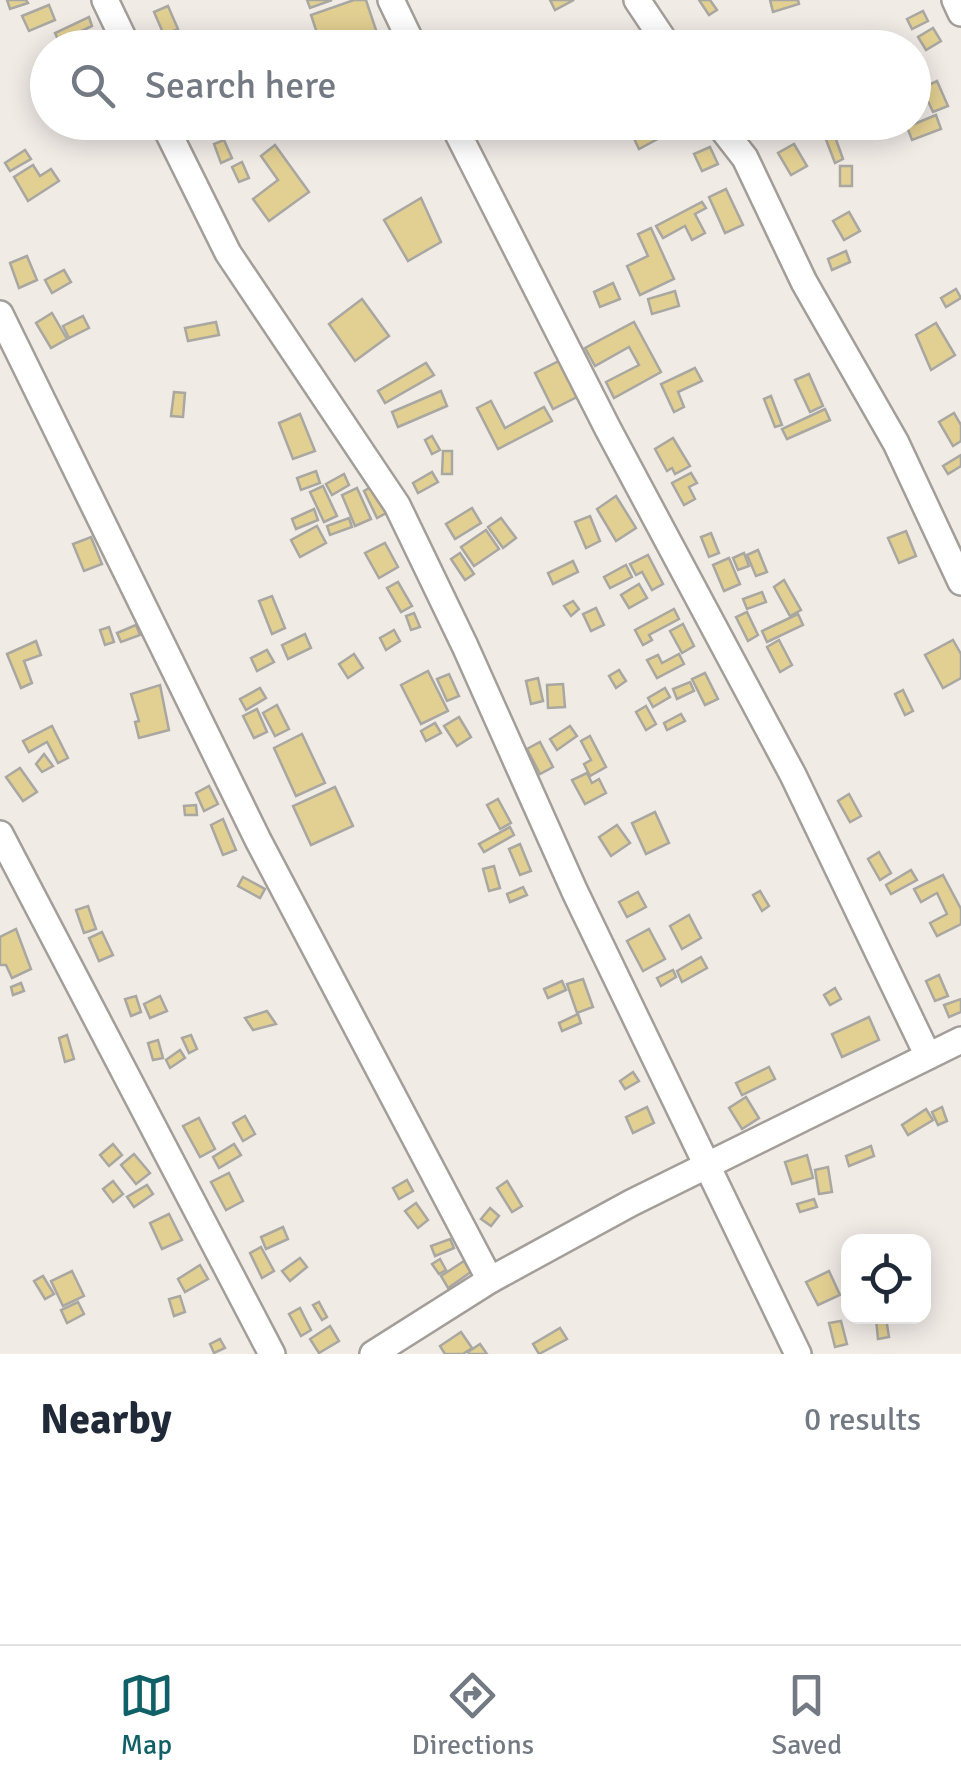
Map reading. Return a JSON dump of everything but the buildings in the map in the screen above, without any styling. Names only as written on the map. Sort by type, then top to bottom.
[{"type":"street","points":[[105,0],[119,30]]},
{"type":"street","points":[[391,0],[405,30]]},
{"type":"street","points":[[638,0],[657,30]]},
{"type":"street","points":[[955,0],[961,14]]},
{"type":"street","points":[[172,140],[228,252],[397,505],[466,646],[575,892],[798,1354]]},
{"type":"street","points":[[461,140],[608,429],[793,775],[928,1056]]},
{"type":"street","points":[[731,140],[745,158],[804,282],[896,443],[961,582]]},
{"type":"street","points":[[0,314],[258,840],[490,1280]]},
{"type":"street","points":[[0,834],[272,1354]]},
{"type":"street","points":[[373,1354],[490,1280],[709,1165],[961,1040]]}]
